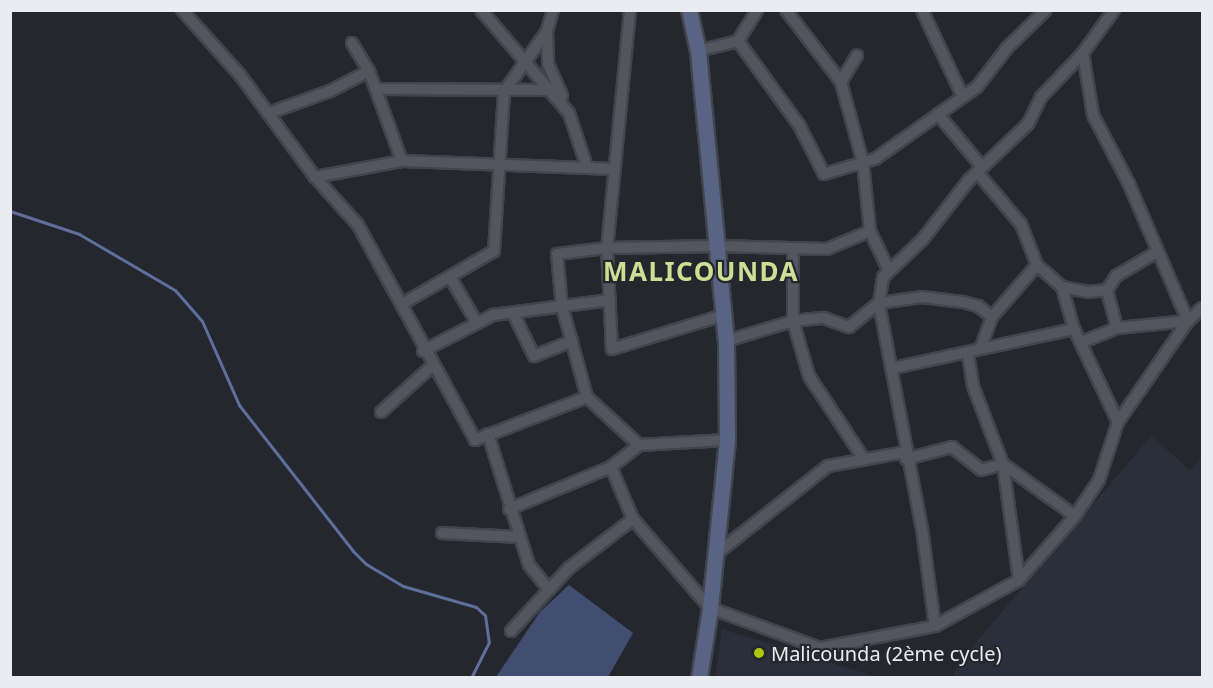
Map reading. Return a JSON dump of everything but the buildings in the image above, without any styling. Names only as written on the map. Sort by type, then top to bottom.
[{"type":"main road","points":[[689,10],[698,51],[726,342],[727,440],[710,608],[699,678]]},
{"type":"street","points":[[481,10],[526,66],[556,90]]},
{"type":"street","points":[[402,304],[494,251],[504,92],[526,66],[547,31],[553,10]]},
{"type":"street","points":[[630,10],[607,248],[612,349],[723,315]]},
{"type":"street","points":[[698,51],[738,41],[757,10]]},
{"type":"street","points":[[786,10],[841,82],[863,163],[870,231],[889,271]]},
{"type":"street","points":[[922,10],[963,97]]},
{"type":"street","points":[[738,41],[799,126],[824,174],[875,159],[977,87],[1007,48],[1046,10]]},
{"type":"street","points":[[935,626],[922,529],[906,455],[893,368],[879,303],[883,277],[924,239],[980,169],[1028,124],[1041,97],[1083,52],[1114,10]]},
{"type":"street","points":[[187,13],[269,113],[315,177],[358,225],[402,304],[423,351],[474,440],[587,397]]},
{"type":"street","points":[[547,31],[548,64],[556,90],[569,113],[587,168]]},
{"type":"street","points":[[352,43],[369,71],[402,161]]},
{"type":"street","points":[[1083,52],[1093,115],[1129,184],[1188,321]]},
{"type":"street","points":[[841,82],[857,55]]},
{"type":"street","points":[[269,113],[330,91],[369,71]]},
{"type":"street","points":[[376,89],[504,92],[556,90]]},
{"type":"street","points":[[938,114],[1022,224],[1037,265],[1062,287],[1088,292],[1107,290]]},
{"type":"street","points":[[315,177],[402,161],[615,168]]},
{"type":"street","points":[[639,445],[587,397],[562,306],[557,254],[607,248],[717,246],[792,251],[827,249],[870,231]]},
{"type":"street","points":[[792,251],[793,321],[809,376],[864,459]]},
{"type":"street","points":[[1117,328],[1107,290],[1116,276],[1157,252]]},
{"type":"street","points":[[981,347],[992,317],[1037,265]]},
{"type":"street","points":[[450,277],[477,323]]},
{"type":"street","points":[[1062,287],[1074,329],[1118,422]]},
{"type":"street","points":[[726,342],[793,321],[824,318],[849,327],[879,303],[922,297],[978,306],[992,317]]},
{"type":"street","points":[[423,351],[493,315],[609,300]]},
{"type":"street","points":[[611,467],[633,519],[710,608],[820,648],[935,626],[1019,580],[1074,516],[1099,480],[1118,422],[1188,321],[1203,308]]},
{"type":"street","points":[[513,313],[534,356],[572,341]]},
{"type":"street","points":[[1082,342],[1117,328],[1188,321]]},
{"type":"street","points":[[893,368],[968,354],[981,347],[1005,345],[1074,329]]},
{"type":"street","points":[[968,354],[973,386],[1003,464],[1019,580]]},
{"type":"street","points":[[381,412],[432,366]]},
{"type":"street","points":[[488,435],[509,509],[529,565],[549,590]]},
{"type":"street","points":[[509,509],[611,467],[639,445],[727,440]]},
{"type":"street","points":[[716,554],[828,466],[952,447],[981,470],[1003,464]]},
{"type":"street","points":[[1003,464],[1074,516]]},
{"type":"street","points":[[511,631],[568,568],[633,519]]},
{"type":"street","points":[[442,533],[519,537]]},
{"type":"shaded area","points":[[1151,436],[1190,470],[1202,456],[1202,677],[952,677],[961,660]]},
{"type":"shaded area","points":[[569,585],[633,633],[608,677],[496,677],[540,612]]},
{"type":"shaded area","name":"Malicounda (2ème cycle)","points":[[722,629],[877,677],[715,677]]},
{"type":"waterway","points":[[10,211],[79,234],[175,290],[202,321],[239,405],[353,551],[366,564],[403,586],[476,607],[485,615],[489,642],[471,678]]},
{"type":"place","name":"Malicounda (2ème cycle)","points":[[759,653]]},
{"type":"district","name":"MALICOUNDA","points":[[701,272]]}]
